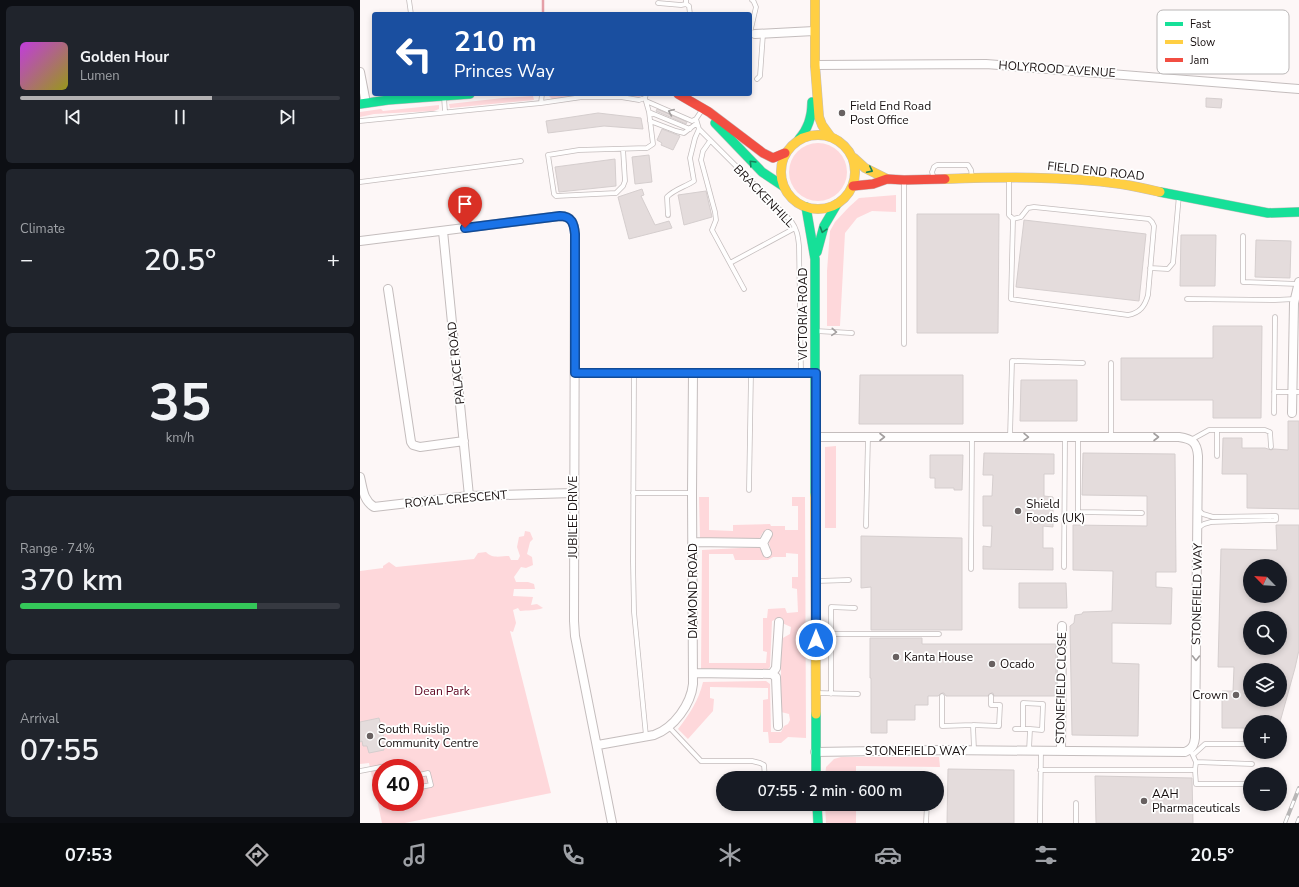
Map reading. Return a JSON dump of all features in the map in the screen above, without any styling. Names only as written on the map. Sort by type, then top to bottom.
[{"type":"street","points":[[815,0],[815,65],[819,116],[822,125],[830,136]]},
{"type":"street","points":[[754,33],[814,31]]},
{"type":"street","name":"HOLYROOD AVENUE","points":[[815,65],[986,64],[1299,89]]},
{"type":"street","points":[[783,186],[781,173],[782,163],[786,153],[791,145],[805,133],[811,120],[815,65]]},
{"type":"street","points":[[360,72],[363,104],[453,96]]},
{"type":"street","points":[[682,96],[703,109],[764,154],[773,158],[786,153]]},
{"type":"street","points":[[703,109],[762,172],[783,186],[791,198],[806,207],[816,209],[827,208],[837,204],[846,196],[853,186],[856,174],[854,158],[841,142],[830,136],[814,134],[799,139]]},
{"type":"street","name":"FIELD END ROAD","points":[[854,158],[866,168],[887,179],[934,180],[1035,177],[1101,182],[1121,184],[1268,213],[1299,212]]},
{"type":"street","name":"FIELD END ROAD","points":[[853,186],[874,184],[887,179]]},
{"type":"street","name":"VICTORIA ROAD","points":[[815,259],[824,226],[837,204]]},
{"type":"street","name":"VICTORIA ROAD","points":[[806,207],[810,222],[815,259],[816,771]]},
{"type":"street","name":"JUBILEE DRIVE","points":[[443,231],[560,216],[570,218],[574,223],[575,373],[573,603],[575,636],[598,745],[612,823]]},
{"type":"street","points":[[360,241],[443,231]]},
{"type":"street","name":"PALACE ROAD","points":[[443,231],[469,496]]},
{"type":"street","points":[[1294,408],[1296,392],[1296,298],[1299,283]]},
{"type":"street","points":[[388,289],[412,445],[420,447],[464,441]]},
{"type":"street","points":[[575,373],[816,373]]},
{"type":"street","name":"DIAMOND ROAD","points":[[598,745],[646,737],[662,732],[669,727],[680,714],[692,694],[693,373]]},
{"type":"street","points":[[816,437],[1179,437],[1191,440]]},
{"type":"street","name":"STONEFIELD WAY","points":[[815,752],[974,750],[1192,752],[1195,738],[1198,448],[1191,440]]},
{"type":"street","name":"ROYAL CRESCENT","points":[[360,476],[367,507],[469,496],[573,493]]},
{"type":"street","points":[[763,543],[768,534]]},
{"type":"street","points":[[693,542],[763,543]]},
{"type":"street","points":[[763,543],[767,553]]},
{"type":"street","points":[[772,674],[776,668],[779,622]]},
{"type":"street","name":"STONEFIELD CLOSE","points":[[1061,751],[1062,626]]},
{"type":"street","points":[[693,673],[772,674],[776,677],[778,726]]},
{"type":"street","points":[[817,811],[818,823]]},
{"type":"lane","points":[[409,0],[410,12]]},
{"type":"lane","points":[[752,0],[756,7],[754,33],[760,76],[757,79]]},
{"type":"lane","points":[[658,3],[681,5],[686,2],[689,6],[690,12]]},
{"type":"lane","points":[[541,103],[542,96]]},
{"type":"lane","points":[[444,97],[446,112]]},
{"type":"lane","points":[[360,121],[541,103],[582,97],[621,97],[639,100],[646,98],[696,121]]},
{"type":"lane","points":[[623,149],[625,180],[623,186],[616,193],[556,196],[554,194],[548,156],[579,150],[647,148],[653,144],[646,98]]},
{"type":"lane","points":[[650,121],[684,133],[690,129],[703,109]]},
{"type":"lane","points":[[649,112],[690,129]]},
{"type":"lane","name":"BRACKENHILL","points":[[696,121],[699,129],[710,141],[791,221],[796,228],[799,253],[801,372]]},
{"type":"lane","points":[[668,215],[667,197],[673,191],[688,185],[694,180],[690,158],[699,129]]},
{"type":"lane","points":[[710,141],[703,151],[702,160],[715,212],[716,220],[712,230],[744,288]]},
{"type":"lane","points":[[360,182],[521,161]]},
{"type":"lane","points":[[934,180],[932,172],[937,164],[968,165],[971,170],[972,178]]},
{"type":"lane","points":[[1009,177],[1009,216],[1013,219],[1011,299],[1072,306],[1109,313],[1135,314],[1145,304],[1148,295],[1154,226],[1149,219],[1034,207],[1028,208],[1021,217],[1013,219]]},
{"type":"lane","points":[[904,180],[904,344]]},
{"type":"lane","points":[[1150,268],[1168,270],[1173,263],[1179,195]]},
{"type":"lane","points":[[730,263],[796,228]]},
{"type":"lane","points":[[1243,236],[1243,282],[1299,283]]},
{"type":"lane","points":[[1187,299],[1275,300],[1296,298]]},
{"type":"lane","points":[[1274,413],[1275,317]]},
{"type":"lane","points":[[815,331],[852,333]]},
{"type":"lane","points":[[1010,437],[1012,361],[1083,363]]},
{"type":"lane","points":[[1111,364],[1111,438]]},
{"type":"lane","points":[[634,372],[634,612],[646,737]]},
{"type":"lane","points":[[749,490],[751,373]]},
{"type":"lane","points":[[1274,392],[1296,392]]},
{"type":"lane","points":[[1216,456],[1217,430]]},
{"type":"lane","points":[[1191,440],[1205,431],[1268,430],[1270,432],[1271,447]]},
{"type":"lane","points":[[866,526],[868,436]]},
{"type":"lane","points":[[971,568],[972,437]]},
{"type":"lane","points":[[1064,567],[1066,438]]},
{"type":"lane","points":[[1078,438],[1078,512],[1142,513]]},
{"type":"lane","points":[[633,493],[692,493]]},
{"type":"lane","points":[[1197,510],[1203,514],[1213,517],[1276,516],[1276,520],[1211,522],[1204,524],[1197,529]]},
{"type":"lane","points":[[816,581],[849,580]]},
{"type":"lane","points":[[831,694],[831,607],[855,608]]},
{"type":"lane","points":[[831,634],[939,634]]},
{"type":"lane","points":[[815,693],[858,694]]},
{"type":"lane","points":[[942,696],[942,726],[999,726],[1000,705],[991,705],[991,696]]},
{"type":"lane","points":[[1014,729],[1042,730],[1043,704],[1023,703],[1023,729]]},
{"type":"lane","points":[[973,726],[974,750]]},
{"type":"lane","points":[[669,727],[701,761],[760,763],[764,765],[764,771]]},
{"type":"lane","points":[[1029,751],[1030,729]]},
{"type":"lane","points":[[1243,744],[1205,744],[1192,752],[1196,762],[1196,784],[1243,784]]},
{"type":"lane","points":[[1040,823],[1041,751]]},
{"type":"lane","points":[[1196,762],[1252,764]]},
{"type":"lane","points":[[360,772],[372,769]]},
{"type":"lane","points":[[1040,770],[1195,770]]},
{"type":"lane","points":[[424,774],[428,773],[430,785],[424,786]]},
{"type":"lane","points":[[1076,803],[1076,823]]},
{"type":"lane","points":[[926,823],[927,811]]},
{"type":"green space","points":[[533,96],[534,100],[450,108],[449,104],[503,98]]},
{"type":"green space","points":[[549,96],[583,96],[552,99]]},
{"type":"green space","points":[[439,105],[439,109],[434,111],[374,114],[360,117],[360,112]]},
{"type":"green space","points":[[812,143],[824,143],[839,151],[847,166],[847,178],[839,193],[824,201],[812,201],[797,193],[789,178],[789,166],[797,151]]},
{"type":"green space","points":[[896,195],[896,212],[872,211],[857,218],[845,233],[840,326],[827,326],[827,271],[830,231],[835,222],[859,198]]},
{"type":"green space","points":[[836,446],[836,528],[825,528],[825,447]]},
{"type":"green space","points":[[699,497],[709,497],[709,530],[733,531],[733,525],[770,524],[771,526],[785,526],[785,530],[798,530],[798,506],[792,506],[792,497],[805,497],[806,738],[788,737],[781,743],[769,743],[768,732],[763,732],[763,700],[768,699],[768,688],[710,687],[710,698],[714,699],[713,711],[688,739],[678,729],[693,707],[703,682],[766,681],[770,684],[771,732],[781,732],[790,720],[789,714],[781,712],[781,639],[790,634],[791,627],[782,623],[782,619],[772,621],[770,667],[767,670],[701,670],[702,550],[759,547],[764,554],[771,551],[769,543],[770,536],[763,532],[759,539],[700,538]],"holes":[[[786,553],[798,554],[798,577],[792,577],[792,588],[797,589],[798,612],[787,613],[785,608],[768,609],[767,618],[763,618],[763,651],[767,652],[766,663],[709,663],[709,554],[733,554],[735,560],[768,560],[773,557],[786,557]]]},
{"type":"green space","name":"Dean Park","points":[[525,531],[530,532],[533,539],[530,542],[527,554],[532,557],[533,565],[526,568],[521,567],[514,577],[516,582],[528,582],[534,584],[535,589],[514,589],[513,596],[533,597],[531,605],[537,604],[543,608],[520,611],[518,608],[513,610],[516,623],[513,632],[510,631],[551,793],[405,823],[382,823],[379,811],[424,811],[424,759],[372,759],[372,777],[369,763],[360,764],[360,571],[383,568],[383,566],[389,562],[396,567],[474,559],[478,553],[486,552],[491,556],[509,556],[511,560],[518,560],[520,556],[517,547],[519,537],[524,536]]},
{"type":"green space","points":[[841,757],[939,757],[940,767],[856,766],[856,771],[826,771],[826,767],[834,759]]},
{"type":"green space","points":[[825,811],[856,811],[856,823],[826,823]]},
{"type":"building","points":[[1206,98],[1222,99],[1221,108],[1206,107]]},
{"type":"building","points":[[657,109],[687,122],[686,124],[656,111]]},
{"type":"building","points":[[598,113],[641,118],[643,129],[604,126],[548,133],[546,121]]},
{"type":"building","points":[[662,129],[680,136],[673,150],[661,145],[662,143],[657,140]]},
{"type":"building","points":[[649,155],[652,182],[635,184],[632,157]]},
{"type":"building","points":[[615,159],[616,186],[559,192],[555,167]]},
{"type":"building","points":[[642,189],[644,195],[641,196],[655,225],[669,221],[672,228],[629,239],[618,197]]},
{"type":"building","points":[[706,191],[712,217],[684,225],[678,195]]},
{"type":"building","points":[[917,214],[999,214],[998,333],[917,333]]},
{"type":"building","points":[[1024,220],[1146,234],[1139,301],[1016,287]]},
{"type":"building","points":[[1181,235],[1216,235],[1215,286],[1180,286]]},
{"type":"building","points":[[1256,240],[1291,241],[1290,278],[1255,277]]},
{"type":"building","points":[[1213,326],[1262,326],[1261,418],[1213,418],[1213,400],[1121,400],[1121,358],[1213,358]]},
{"type":"building","points":[[860,375],[963,375],[963,424],[859,424]]},
{"type":"building","points":[[1021,380],[1077,380],[1077,421],[1020,421]]},
{"type":"building","points":[[1288,421],[1299,421],[1299,509],[1247,508],[1247,474],[1222,474],[1223,438],[1242,438],[1242,448],[1288,450]]},
{"type":"building","name":"Shield Foods (UK)","points":[[984,453],[1054,454],[1054,474],[1044,474],[1044,496],[1053,497],[1053,527],[1043,526],[1043,548],[1053,548],[1053,570],[983,569],[983,546],[991,547],[992,526],[983,526],[983,496],[992,496],[993,475],[983,475]]},
{"type":"building","points":[[1083,453],[1175,454],[1176,572],[1156,572],[1156,587],[1172,588],[1171,624],[1112,623],[1112,663],[1139,664],[1138,736],[1072,735],[1070,626],[1074,623],[1075,615],[1082,614],[1083,612],[1112,611],[1113,571],[1073,570],[1073,525],[1147,526],[1147,496],[1082,495]]},
{"type":"building","points":[[930,455],[963,455],[962,490],[954,490],[954,488],[935,488],[935,478],[930,478]]},
{"type":"building","points":[[1276,525],[1299,525],[1299,650],[1295,668],[1287,697],[1287,663],[1243,663],[1243,707],[1284,707],[1282,715],[1243,715],[1243,728],[1222,728],[1222,691],[1233,691],[1234,667],[1218,667],[1221,549],[1277,550]]},
{"type":"building","points":[[861,536],[962,538],[962,630],[871,630],[871,587],[861,588]]},
{"type":"building","points":[[1019,583],[1066,583],[1067,608],[1019,608]]},
{"type":"building","points":[[870,638],[922,638],[922,644],[1056,644],[1056,696],[994,696],[993,693],[991,693],[988,696],[946,696],[942,693],[938,696],[928,696],[928,705],[915,705],[915,720],[887,720],[887,733],[871,733]]},
{"type":"building","name":"South Ruislip Community Centre","points":[[379,718],[385,742],[383,742],[384,750],[369,753],[367,746],[363,746],[362,741],[360,742],[360,722]]},
{"type":"building","points":[[948,769],[1014,770],[1014,823],[947,823]]},
{"type":"building","name":"AAH Pharmaceuticals","points":[[1095,776],[1192,778],[1193,823],[1096,823]]},
{"type":"waterway","points":[[543,0],[543,12]]},
{"type":"railway","points":[[1285,823],[1299,788]]},
{"type":"railway","points":[[1297,823],[1299,818]]},
{"type":"traffic: fast","points":[[360,104],[388,100],[443,96]]},
{"type":"traffic: fast","points":[[799,139],[809,122],[812,102]]},
{"type":"traffic: fast","points":[[715,123],[762,172],[783,186]]},
{"type":"traffic: fast","points":[[1160,192],[1268,213],[1299,212]]},
{"type":"traffic: fast","points":[[817,252],[824,226],[837,204]]},
{"type":"traffic: fast","points":[[806,207],[815,259],[815,495]]},
{"type":"traffic: fast","points":[[816,714],[816,771]]},
{"type":"traffic: fast","points":[[817,811],[818,823]]},
{"type":"traffic: slow","points":[[815,0],[815,65],[819,117],[822,125],[830,136]]},
{"type":"traffic: slow","points":[[811,135],[825,135],[839,141],[849,151],[855,165],[855,172],[853,186],[849,193],[839,203],[825,209],[811,209],[797,203],[787,193],[781,179],[781,165],[787,151],[797,141],[811,135]]},
{"type":"traffic: slow","points":[[854,158],[865,168],[887,179]]},
{"type":"traffic: slow","points":[[945,179],[1055,178],[1099,181],[1160,192]]},
{"type":"traffic: slow","points":[[815,495],[816,714]]},
{"type":"traffic: jam","points":[[681,96],[709,112],[763,153],[773,158],[785,153]]},
{"type":"traffic: jam","points":[[853,186],[873,184],[887,179],[945,179]]},
{"type":"place","name":"Field End Road Post Office","points":[[842,113]]},
{"type":"place","name":"Shield Foods (UK)","points":[[1018,511]]},
{"type":"place","name":"Kanta House","points":[[896,657]]},
{"type":"place","name":"Ocado","points":[[992,664]]},
{"type":"place","name":"Crown","points":[[1236,695]]},
{"type":"place","name":"South Ruislip Community Centre","points":[[370,736]]},
{"type":"place","name":"AAH Pharmaceuticals","points":[[1144,801]]},
{"type":"route","points":[[465,228],[560,216],[570,218],[574,223],[575,373],[816,373],[816,640]]}]
